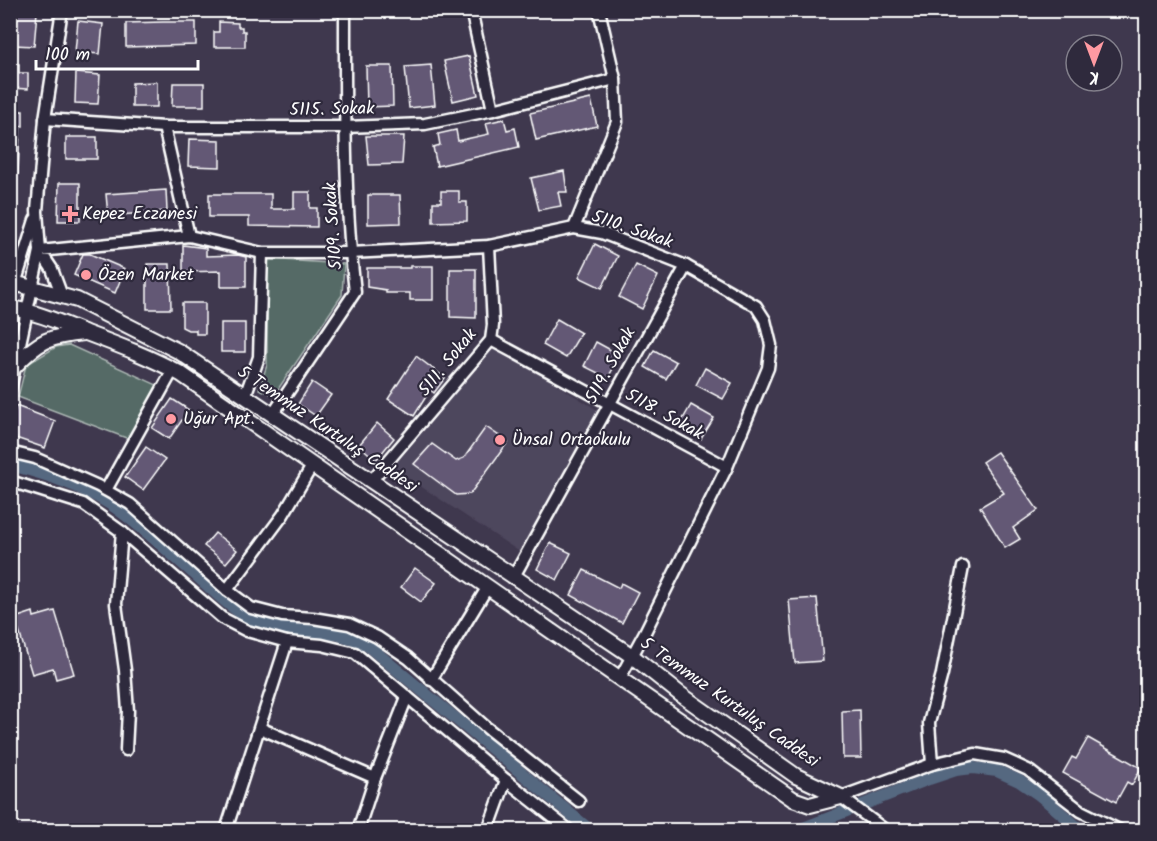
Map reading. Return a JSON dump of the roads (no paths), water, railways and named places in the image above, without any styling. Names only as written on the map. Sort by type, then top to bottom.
[{"type":"main road","name":"5 Temmuz Kurtuluş Caddesi","points":[[13,282],[76,300],[178,351],[632,656],[680,694],[796,776],[841,797]]},
{"type":"main road","name":"5 Temmuz Kurtuluş Caddesi","points":[[10,308],[28,311],[87,333],[153,359],[173,370],[220,399],[312,466],[793,799],[810,805],[841,797]]},
{"type":"main road","points":[[15,366],[31,349],[49,339],[87,333]]},
{"type":"main road","points":[[441,556],[455,539]]},
{"type":"street","points":[[62,296],[43,251],[37,211],[45,119],[63,10]]},
{"type":"street","name":"5109. Sokak","points":[[273,414],[355,292],[350,253],[345,127],[345,10]]},
{"type":"street","points":[[471,10],[493,110]]},
{"type":"street","points":[[574,228],[617,122],[615,79],[599,10]]},
{"type":"street","name":"5115. Sokak","points":[[45,119],[164,127],[345,127],[425,124],[493,110],[615,79]]},
{"type":"street","points":[[164,127],[189,236]]},
{"type":"street","points":[[10,300],[13,282],[37,211]]},
{"type":"street","name":"5110. Sokak","points":[[43,251],[189,236],[262,253],[350,253],[489,246],[574,228],[603,233],[686,266],[756,306],[765,320],[771,345],[768,368],[727,467],[620,678]]},
{"type":"street","name":"5111. Sokak","points":[[371,481],[491,340],[493,325],[489,246]]},
{"type":"street","points":[[10,390],[43,251]]},
{"type":"street","points":[[245,396],[260,357],[262,253]]},
{"type":"street","name":"5119. Sokak","points":[[513,578],[686,266]]},
{"type":"street","name":"5118. Sokak","points":[[491,340],[727,467]]},
{"type":"street","points":[[105,490],[173,370]]},
{"type":"street","points":[[10,452],[35,458],[130,504],[227,590],[251,608],[282,616],[349,624],[377,637],[408,658],[495,735],[579,801]]},
{"type":"street","points":[[227,590],[283,515],[312,466]]},
{"type":"street","points":[[10,481],[83,504],[122,532],[222,618],[247,631],[287,642],[322,645],[355,653],[569,831]]},
{"type":"street","points":[[122,532],[116,604],[128,711],[126,750]]},
{"type":"street","points":[[932,764],[929,723],[942,674],[963,567]]},
{"type":"street","points":[[431,680],[487,588]]},
{"type":"street","points":[[226,831],[287,642]]},
{"type":"street","points":[[358,831],[375,778],[407,697]]},
{"type":"street","points":[[260,728],[375,778]]},
{"type":"street","points":[[841,797],[932,764],[975,754],[1004,759],[1028,770],[1081,812],[1119,831]]},
{"type":"street","points":[[488,831],[506,780]]},
{"type":"street","points":[[841,797],[885,831]]},
{"type":"waterway","points":[[11,465],[87,491],[121,511],[225,602],[248,617],[277,627],[338,635],[367,645],[590,830]]},
{"type":"waterway","points":[[798,830],[929,779],[956,770],[973,768],[997,771],[1019,781],[1081,830]]},
{"type":"place","name":"Kepez Eczanesi","points":[[70,214]]},
{"type":"place","name":"Özen Market","points":[[86,275]]},
{"type":"place","name":"Uğur Apt.","points":[[171,419]]},
{"type":"place","name":"Ünsal Ortaokulu","points":[[500,440]]}]
